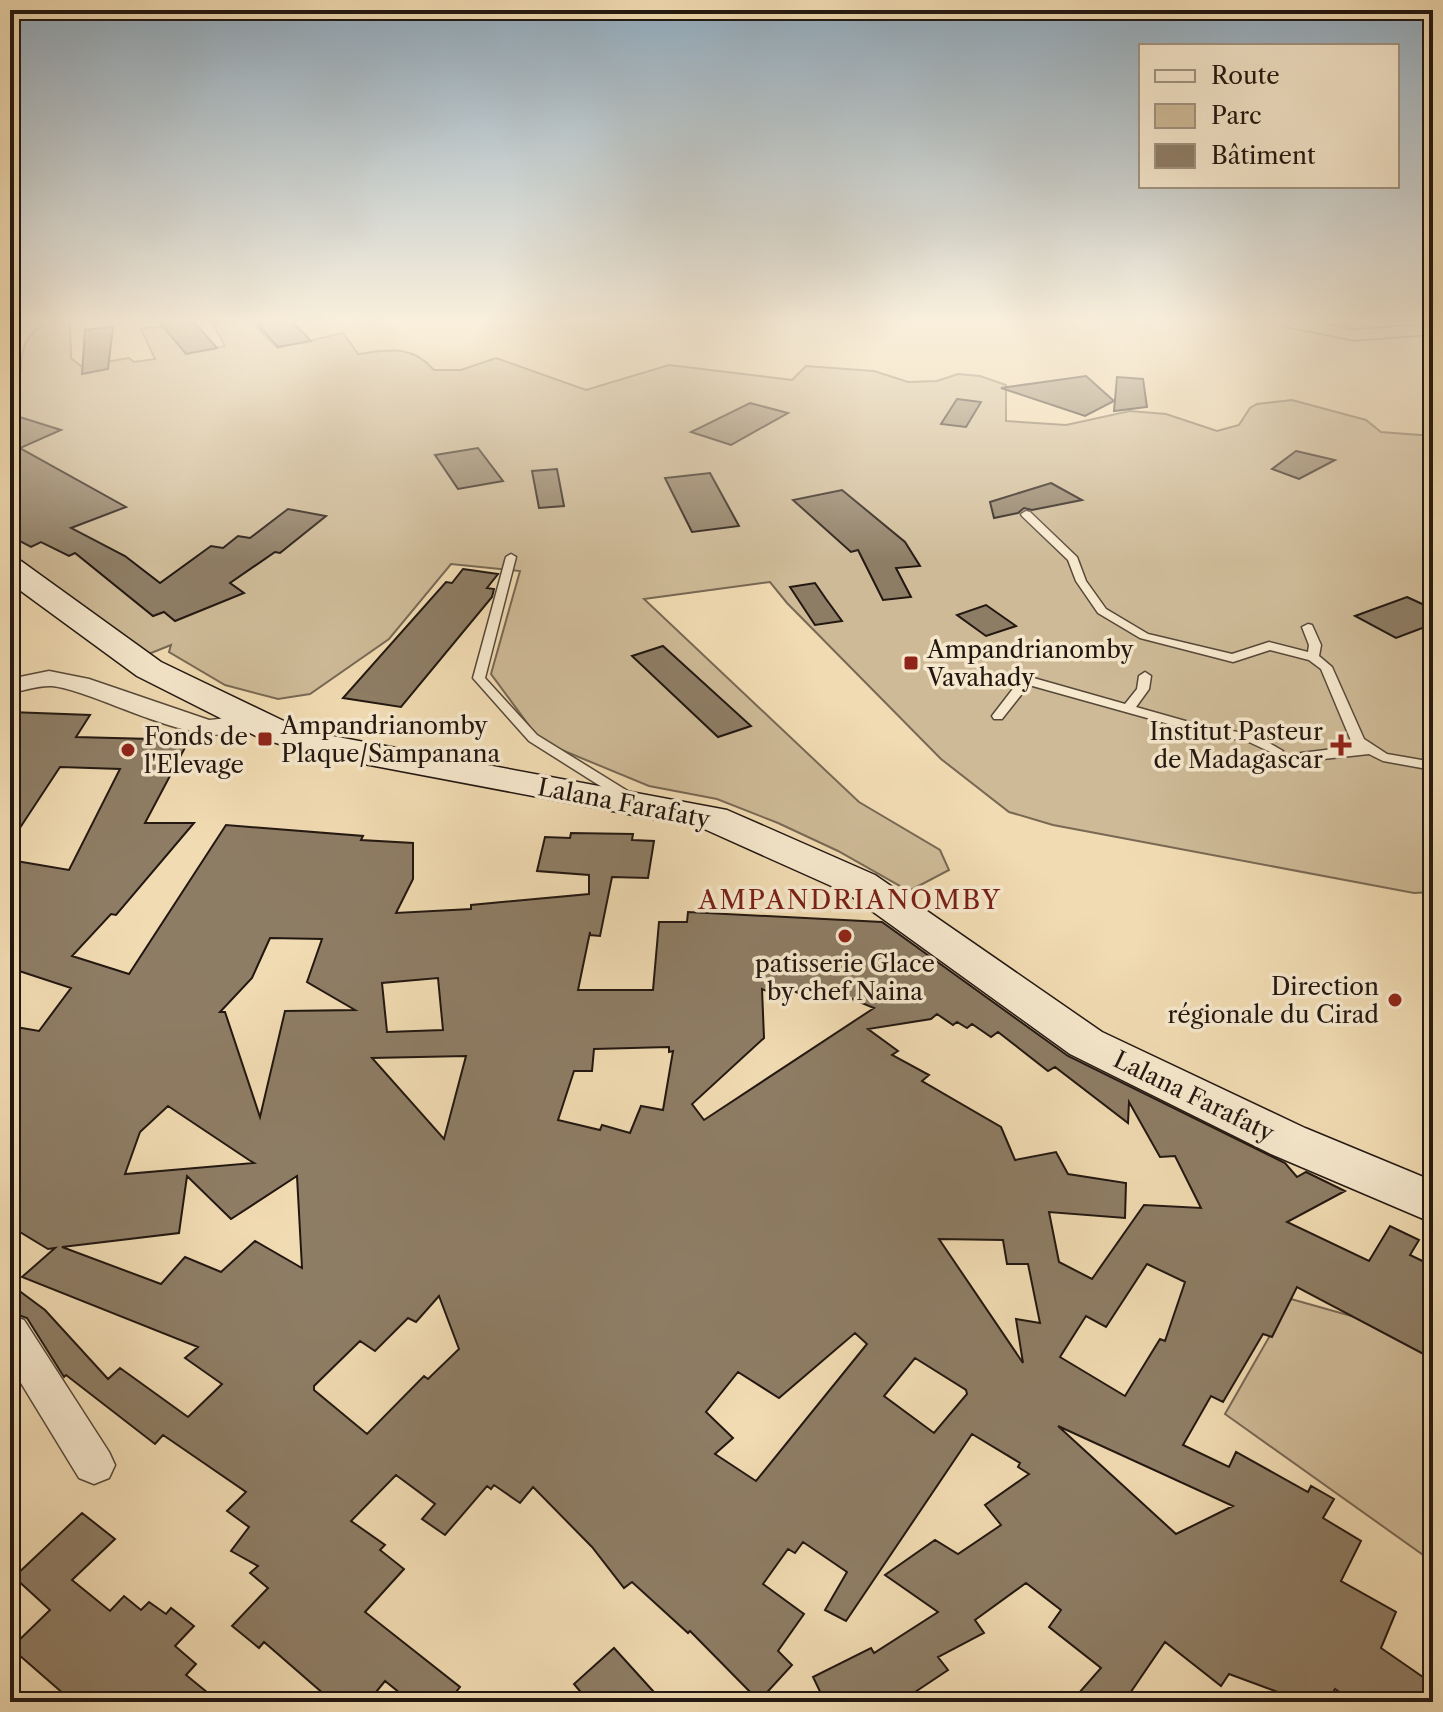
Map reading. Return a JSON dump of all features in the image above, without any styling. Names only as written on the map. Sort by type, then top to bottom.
[{"type":"main road","name":"Lalana Farafaty","points":[[10,568],[149,669],[275,731],[322,745],[713,818],[861,884],[980,965],[1086,1043],[1288,1141],[1433,1203]]},
{"type":"street","points":[[10,686],[49,678],[80,684],[207,728],[231,728],[247,718]]},
{"type":"street","points":[[10,1331],[94,1465]]},
{"type":"lane","points":[[1026,514],[1073,559],[1081,581],[1102,611],[1144,636],[1233,658],[1269,646],[1313,657],[1326,667],[1362,747],[1383,757],[1433,766]]},
{"type":"lane","points":[[511,557],[479,678],[533,738],[636,803]]},
{"type":"lane","points":[[1308,627],[1315,645],[1313,657]]},
{"type":"lane","points":[[1128,709],[1143,689],[1145,676]]},
{"type":"lane","points":[[998,716],[1026,680],[1229,736],[1253,739],[1277,751]]},
{"type":"lane","points":[[1306,756],[1330,757],[1362,747]]},
{"type":"green space","points":[[10,402],[1006,402],[1006,421],[1066,425],[1130,411],[1166,414],[1217,431],[1239,425],[1250,408],[1257,404],[1299,402],[1366,420],[1381,432],[1433,436],[1433,892],[1414,893],[1053,825],[1009,812],[941,759],[770,582],[644,599],[859,802],[940,850],[949,870],[909,891],[838,851],[778,823],[717,799],[649,786],[557,748],[536,735],[491,674],[520,571],[451,564],[389,639],[310,694],[278,699],[225,685],[169,652],[171,645],[141,657],[47,581],[10,558]]},
{"type":"green space","points":[[1291,1299],[1433,1339],[1433,1562],[1225,1414]]},
{"type":"building","points":[[955,402],[981,402],[966,427],[941,424]]},
{"type":"building","points":[[1043,402],[1112,402],[1085,416]]},
{"type":"building","points":[[1115,402],[1146,402],[1147,407],[1114,411]]},
{"type":"building","points":[[750,403],[788,413],[731,445],[691,432]]},
{"type":"building","points":[[10,414],[61,430],[20,448],[126,507],[71,528],[125,556],[160,583],[211,546],[223,548],[238,536],[250,538],[288,509],[326,516],[280,553],[275,552],[230,583],[244,593],[175,621],[164,612],[153,616],[75,553],[69,556],[41,542],[31,547],[10,536]]},
{"type":"building","points":[[478,448],[503,481],[458,489],[435,455]]},
{"type":"building","points":[[1296,451],[1335,460],[1299,479],[1272,469]]},
{"type":"building","points":[[557,469],[564,506],[539,508],[532,471]]},
{"type":"building","points":[[710,473],[739,526],[692,532],[665,478]]},
{"type":"building","points":[[1051,483],[1082,500],[1032,510],[1024,508],[1018,513],[994,518],[990,502]]},
{"type":"building","points":[[842,490],[905,542],[920,566],[896,568],[911,597],[883,600],[858,550],[851,552],[793,500]]},
{"type":"building","points":[[463,569],[498,574],[487,588],[494,589],[492,597],[401,707],[343,698],[446,582],[452,583]]},
{"type":"building","points":[[815,583],[842,621],[815,625],[790,587]]},
{"type":"building","points":[[1407,597],[1433,609],[1433,624],[1396,638],[1355,616]]},
{"type":"building","points":[[986,605],[1016,626],[986,636],[957,615]]},
{"type":"building","points":[[663,646],[751,726],[718,737],[632,656]]},
{"type":"building","points":[[10,712],[90,715],[76,737],[189,740],[145,823],[194,823],[116,915],[111,914],[72,956],[129,974],[226,825],[413,843],[413,879],[396,913],[471,909],[471,905],[589,894],[589,875],[537,871],[545,837],[570,838],[571,833],[633,834],[632,840],[654,841],[648,878],[612,877],[600,936],[590,935],[590,932],[578,990],[653,990],[659,922],[687,922],[688,912],[882,922],[1068,1056],[1285,1163],[1297,1177],[1306,1172],[1345,1191],[1287,1222],[1369,1261],[1390,1226],[1419,1240],[1410,1255],[1433,1266],[1433,1359],[1297,1287],[1272,1337],[1263,1334],[1223,1402],[1211,1396],[1183,1445],[1229,1467],[1236,1452],[1308,1492],[1311,1486],[1334,1499],[1323,1518],[1361,1541],[1341,1581],[1396,1612],[1381,1648],[1433,1684],[1433,1702],[1353,1702],[1335,1689],[1328,1702],[1305,1702],[1229,1674],[1221,1686],[1165,1642],[1124,1702],[1071,1702],[1101,1668],[1049,1627],[1061,1610],[1026,1583],[975,1620],[984,1633],[938,1657],[948,1670],[900,1702],[825,1702],[813,1677],[871,1648],[874,1653],[938,1612],[885,1575],[935,1540],[958,1554],[1001,1525],[985,1505],[1029,1474],[1018,1467],[1020,1463],[972,1434],[846,1621],[825,1610],[847,1572],[803,1542],[795,1553],[788,1549],[763,1584],[804,1614],[778,1651],[792,1665],[759,1701],[690,1631],[688,1633],[632,1582],[624,1588],[592,1547],[533,1487],[520,1503],[494,1485],[491,1489],[487,1486],[445,1535],[422,1519],[435,1504],[396,1475],[351,1521],[385,1545],[380,1550],[404,1569],[365,1612],[460,1687],[448,1702],[411,1702],[385,1681],[368,1702],[333,1702],[264,1642],[259,1648],[232,1626],[268,1588],[250,1573],[258,1566],[231,1551],[249,1527],[227,1511],[246,1492],[163,1435],[155,1444],[66,1375],[64,1377],[27,1318],[10,1312],[10,1284],[45,1310],[108,1379],[120,1368],[188,1417],[222,1384],[185,1358],[198,1347],[22,1277],[55,1248],[48,1249],[10,1226],[10,1026],[39,1031],[71,988],[10,968],[10,860],[69,870],[120,769],[60,767],[10,843]],"holes":[[[270,938],[322,939],[307,982],[355,1010],[285,1011],[260,1117],[225,1012],[220,1012],[252,978]],[[438,978],[443,1030],[387,1032],[382,983]],[[821,986],[874,1008],[704,1120],[692,1104],[764,1038],[762,989],[784,999],[792,990],[808,998]],[[937,1014],[953,1025],[957,1022],[967,1028],[972,1024],[991,1037],[998,1032],[1048,1071],[1055,1067],[1128,1123],[1129,1102],[1160,1157],[1175,1156],[1201,1208],[1144,1205],[1092,1279],[1059,1262],[1049,1212],[1125,1218],[1126,1183],[1068,1174],[1056,1152],[1015,1160],[1001,1127],[922,1081],[929,1075],[892,1055],[898,1051],[868,1029],[931,1019]],[[669,1047],[669,1052],[673,1051],[663,1110],[641,1106],[630,1133],[602,1125],[600,1130],[558,1120],[574,1071],[592,1071],[594,1049]],[[466,1056],[444,1139],[372,1058]],[[168,1106],[254,1163],[125,1174],[140,1132]],[[187,1176],[231,1219],[297,1176],[302,1268],[255,1241],[221,1272],[185,1257],[161,1284],[62,1247],[179,1233]],[[939,1239],[1003,1240],[1007,1264],[1028,1264],[1040,1323],[1016,1319],[1023,1363]],[[1147,1264],[1185,1282],[1165,1341],[1160,1339],[1125,1396],[1060,1357],[1086,1316],[1106,1327]],[[439,1296],[459,1349],[428,1379],[424,1376],[367,1434],[314,1390],[314,1386],[360,1341],[375,1351],[408,1318],[416,1322]],[[855,1333],[867,1344],[756,1481],[715,1454],[733,1438],[706,1412],[738,1372],[779,1398]],[[915,1358],[966,1390],[967,1394],[934,1433],[884,1396]],[[1058,1426],[1233,1506],[1176,1534]]]},
{"type":"building","points":[[82,1513],[115,1539],[72,1580],[110,1611],[124,1596],[141,1610],[149,1602],[166,1614],[171,1608],[194,1626],[175,1646],[196,1664],[186,1675],[219,1702],[73,1702],[11,1648],[50,1610],[14,1577]]},
{"type":"building","points":[[614,1648],[663,1702],[589,1702],[574,1684]]},
{"type":"place","name":"Ampandrianomby Vavahady","points":[[911,663]]},
{"type":"place","name":"Ampandrianomby Plaque/Sampanana","points":[[265,739]]},
{"type":"place","name":"Institut Pasteur de Madagascar","points":[[1341,745]]},
{"type":"place","name":"Fonds de l'Elevage","points":[[128,750]]},
{"type":"place","name":"patisserie Glace by chef Naina","points":[[845,936]]},
{"type":"place","name":"Direction régionale du Cirad","points":[[1395,1000]]},
{"type":"district","name":"AMPANDRIANOMBY","points":[[850,900]]}]
